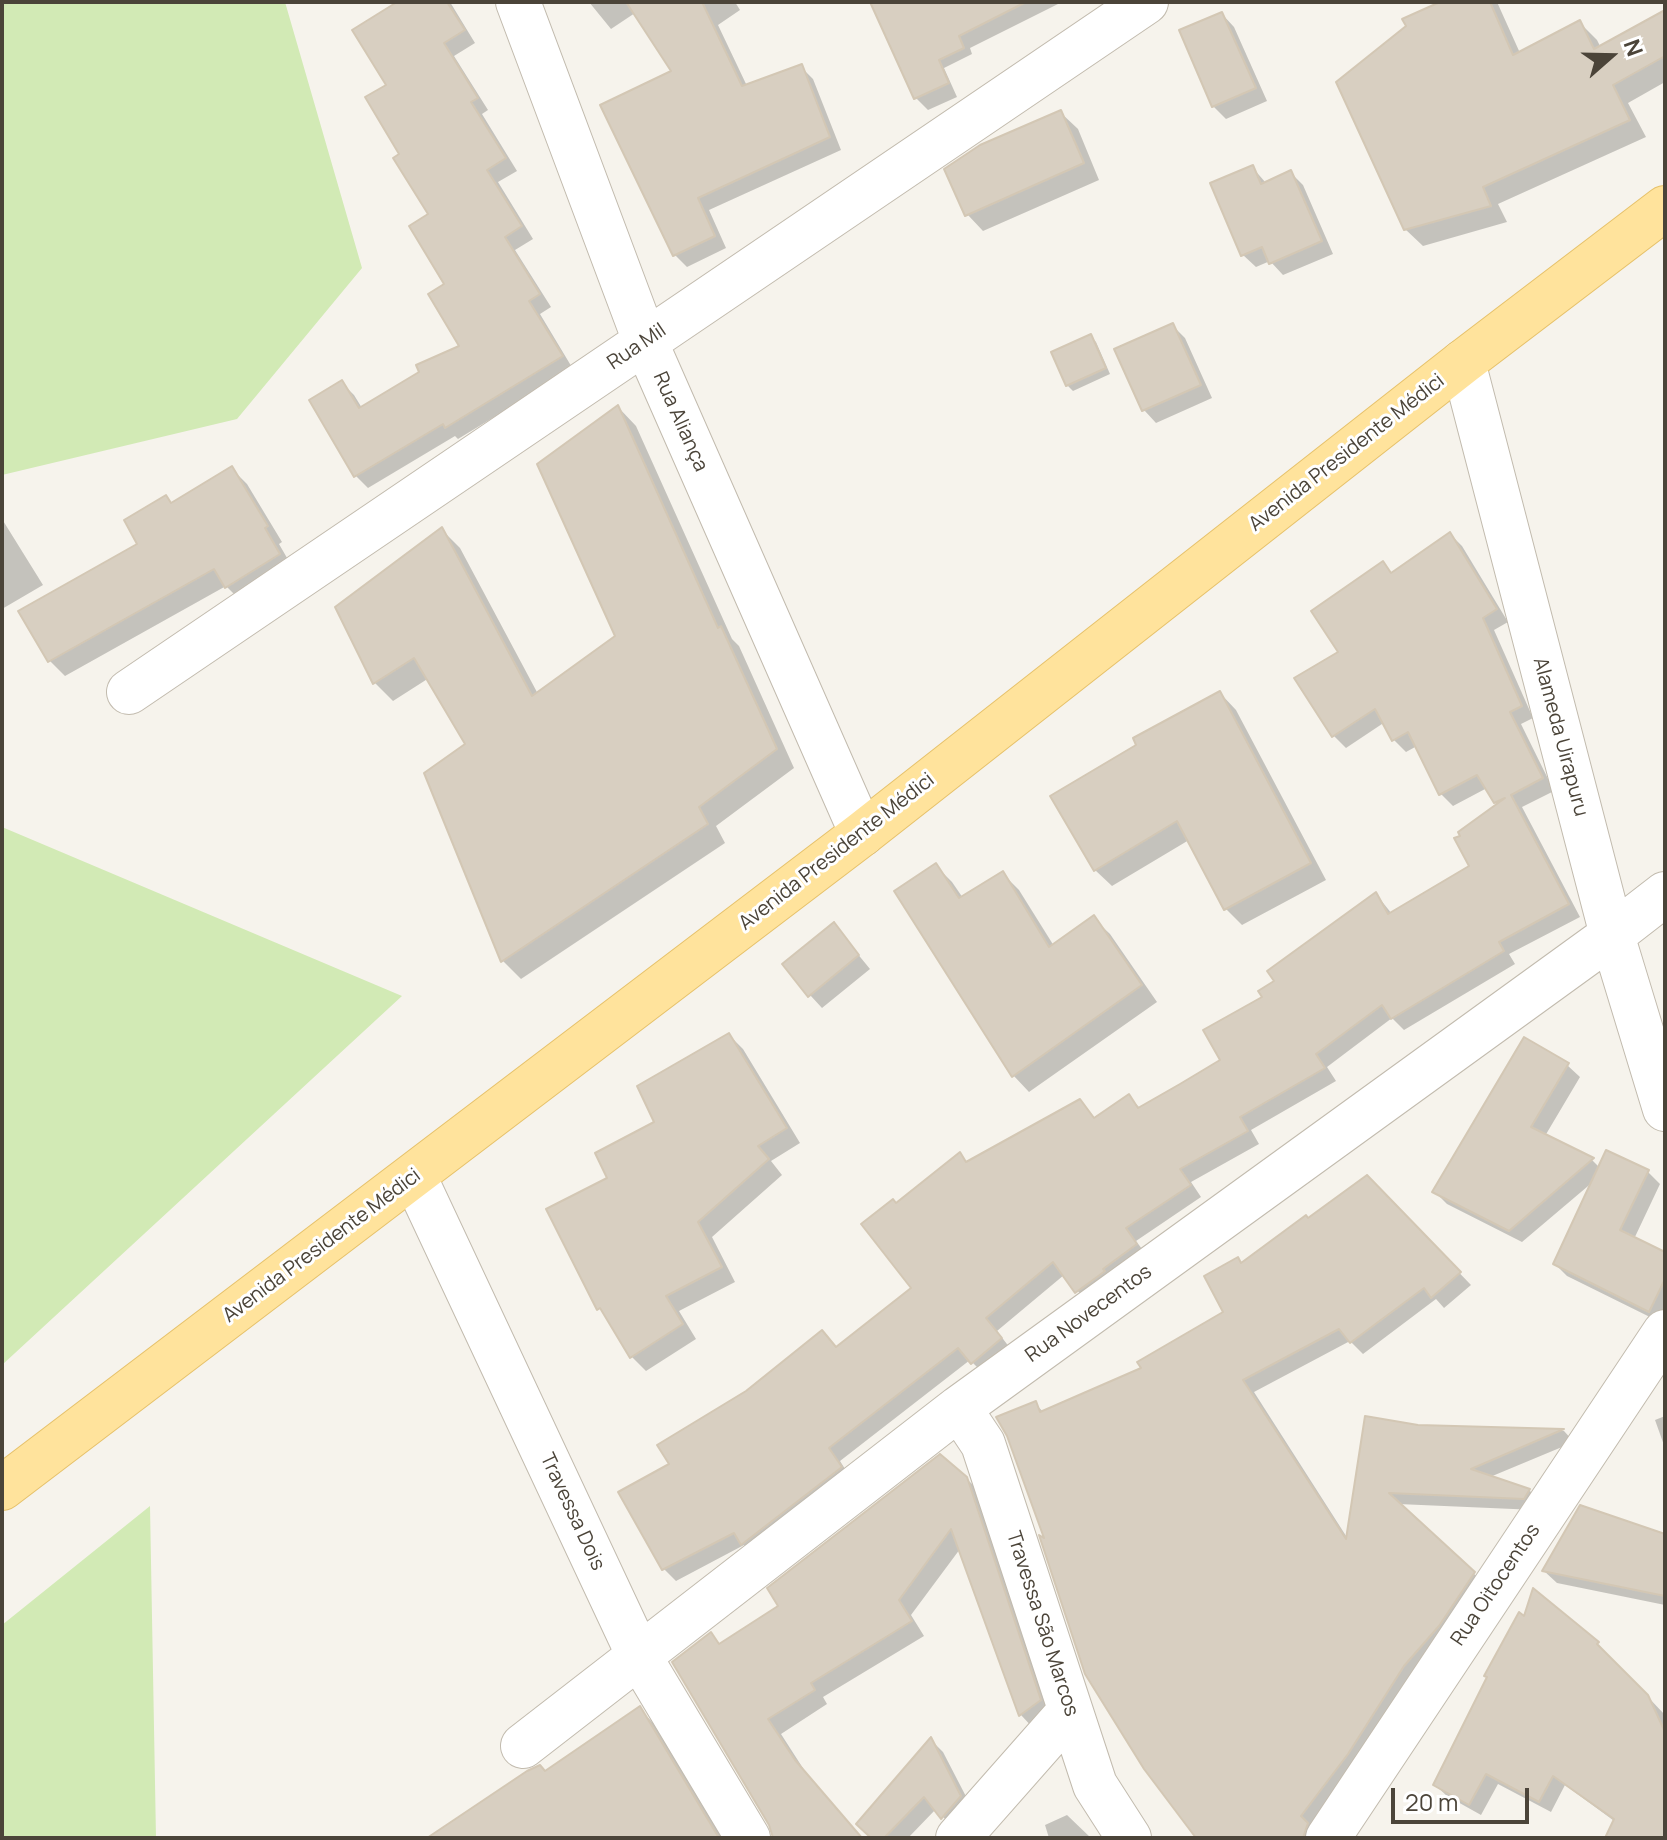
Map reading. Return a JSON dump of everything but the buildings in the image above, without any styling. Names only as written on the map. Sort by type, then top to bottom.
[{"type":"main road","name":"Avenida Presidente Médici","points":[[2,1488],[862,834],[1463,362],[1665,208]]},
{"type":"street","name":"Rua Aliança","points":[[518,2],[645,341],[862,834]]},
{"type":"street","name":"Rua Mil","points":[[129,692],[1146,2]]},
{"type":"street","name":"Alameda Uirapuru","points":[[1463,362],[1612,935],[1665,1109]]},
{"type":"street","name":"Rua Novecentos","points":[[523,1746],[959,1408],[1665,894]]},
{"type":"street","name":"Travessa Dois","points":[[414,1176],[639,1656],[748,1838]]},
{"type":"street","name":"Rua Oitocentos","points":[[1328,1838],[1665,1332]]},
{"type":"street","name":"Travessa São Marcos","points":[[959,1408],[983,1444],[1095,1785],[1129,1838]]},
{"type":"street","points":[[958,1838],[1070,1711]]},
{"type":"green space","points":[[2,2],[285,2],[362,268],[237,419],[2,475]]},
{"type":"green space","points":[[2,827],[402,996],[2,1365]]},
{"type":"green space","points":[[150,1506],[156,1838],[2,1838],[2,1625]]}]
